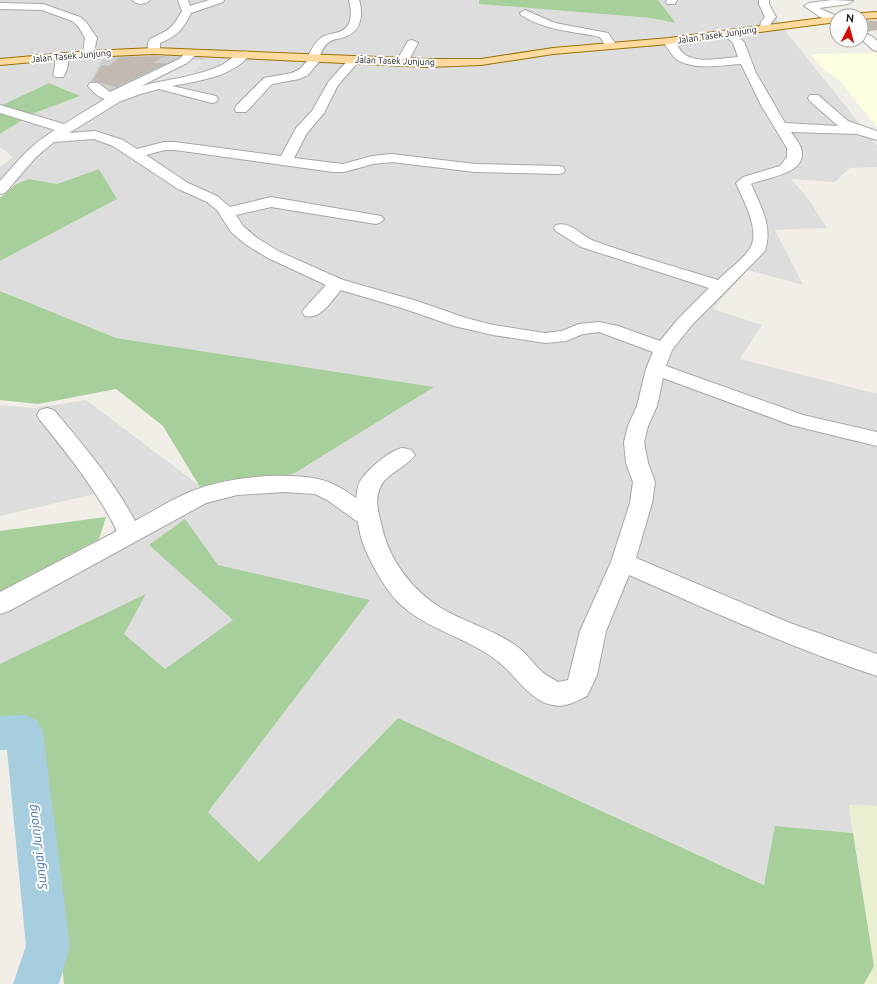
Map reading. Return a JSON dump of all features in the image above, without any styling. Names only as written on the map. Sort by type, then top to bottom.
[{"type":"main road","name":"Jalan Tasek Junjung","points":[[0,62],[89,54],[154,51],[451,64],[481,62],[553,51],[669,41],[829,21]]},
{"type":"street","points":[[137,0],[145,0]]},
{"type":"street","points":[[183,0],[187,12]]},
{"type":"street","points":[[154,51],[154,41],[172,33],[179,26],[187,12],[218,0]]},
{"type":"street","points":[[241,109],[268,81],[295,76],[304,72],[314,58],[323,41],[346,33],[351,29],[357,16],[354,0]]},
{"type":"street","points":[[764,0],[764,4],[771,17],[766,22],[766,28]]},
{"type":"street","points":[[829,17],[809,6],[849,0]]},
{"type":"street","points":[[0,6],[43,7],[76,19],[82,24],[91,38],[89,54]]},
{"type":"street","points":[[525,13],[540,22],[574,31],[604,35],[611,46]]},
{"type":"street","points":[[404,455],[389,464],[370,485],[366,506],[373,540],[387,568],[406,594],[432,615],[477,636],[510,656],[532,679],[554,694],[565,694],[578,688],[584,675],[593,631],[623,562],[641,503],[644,482],[637,463],[634,442],[638,426],[647,406],[656,369],[663,349],[679,332],[684,323],[694,312],[757,251],[761,242],[761,226],[743,183],[748,180],[785,170],[791,163],[794,156],[794,148],[780,127],[750,73],[738,42],[727,33]]},
{"type":"street","points":[[669,41],[680,56],[688,60],[701,62],[744,60]]},
{"type":"street","points":[[869,41],[877,48]]},
{"type":"street","points":[[402,62],[412,43]]},
{"type":"street","points":[[94,86],[106,96],[113,95],[183,61],[193,52]]},
{"type":"street","points":[[0,190],[37,148],[94,109],[120,96],[227,67],[234,64],[244,54]]},
{"type":"street","points":[[59,74],[62,68],[62,56]]},
{"type":"street","points":[[284,161],[301,131],[318,113],[333,84],[354,60]]},
{"type":"street","points":[[163,85],[164,88],[212,99]]},
{"type":"street","points":[[814,98],[843,124],[861,131]]},
{"type":"street","points":[[0,109],[59,133],[95,135],[118,143],[183,186],[212,199],[223,207],[237,229],[252,241],[274,255],[337,284],[411,305],[460,322],[493,330],[545,338],[566,336],[579,329],[599,327],[612,330],[663,349]]},
{"type":"street","points":[[78,121],[95,135]]},
{"type":"street","points":[[780,127],[861,131],[870,132],[877,136]]},
{"type":"street","points":[[136,154],[164,146],[175,146],[333,168],[344,168],[380,158],[392,158],[475,168],[558,170]]},
{"type":"street","points":[[227,212],[271,202],[376,219]]},
{"type":"street","points":[[562,228],[588,244],[720,286]]},
{"type":"street","points":[[311,312],[337,284]]},
{"type":"street","points":[[656,369],[798,420],[877,439]]},
{"type":"street","points":[[47,415],[91,468],[114,502],[130,533]]},
{"type":"street","points":[[0,604],[198,497],[237,487],[285,484],[318,487],[336,494],[368,518]]},
{"type":"street","points":[[623,562],[766,624],[848,657],[877,665]]},
{"type":"shaded area","points":[[0,0],[479,0],[479,4],[651,18],[676,22],[658,0],[762,0],[877,145],[877,167],[850,168],[835,182],[791,179],[807,197],[827,228],[775,230],[803,285],[748,270],[713,309],[762,325],[740,359],[877,394],[877,806],[849,805],[853,833],[775,826],[765,885],[398,718],[259,862],[208,812],[370,600],[241,621],[173,676],[0,680],[0,597],[111,536],[116,523],[95,494],[0,516],[0,405],[34,408],[86,400],[200,486],[433,387],[116,338],[0,291],[0,261],[117,199],[99,169],[57,184],[29,179],[0,188],[0,167],[13,157],[0,147],[0,134],[32,114],[80,96],[49,83],[0,106]]},
{"type":"shaded area","points":[[877,53],[877,127],[840,81],[822,68],[811,54]]},
{"type":"shaded area","points":[[165,56],[204,58],[193,73],[103,102],[88,86],[104,57]]},
{"type":"shaded area","points":[[182,59],[204,60],[193,73],[181,78],[176,77],[151,85],[138,82]]},
{"type":"shaded area","points":[[849,805],[877,806],[877,984],[864,984],[874,966]]},
{"type":"green space","points":[[479,0],[658,0],[676,23],[651,18],[479,4]]},
{"type":"green space","points":[[49,83],[80,96],[32,114],[0,134],[0,106]]},
{"type":"green space","points":[[99,169],[117,199],[0,261],[0,198],[16,184],[29,179],[57,184]]},
{"type":"green space","points":[[0,291],[116,338],[434,387],[293,474],[200,487],[163,426],[116,389],[38,404],[0,400]]},
{"type":"green space","points":[[106,517],[99,539],[0,591],[0,531]]},
{"type":"green space","points":[[185,519],[218,565],[370,600],[208,812],[259,862],[398,718],[764,885],[775,826],[853,833],[874,966],[864,984],[64,984],[37,722],[0,721],[0,664],[146,594],[124,634],[165,669],[233,620],[149,545]]},
{"type":"building","points":[[869,20],[877,21],[877,30],[869,31]]},
{"type":"building","points":[[165,56],[153,63],[168,63],[116,87],[92,81],[102,65],[109,66],[120,57]]},
{"type":"waterway","name":"Sungai Junjong","points":[[0,733],[24,732],[48,946],[36,984]]}]
